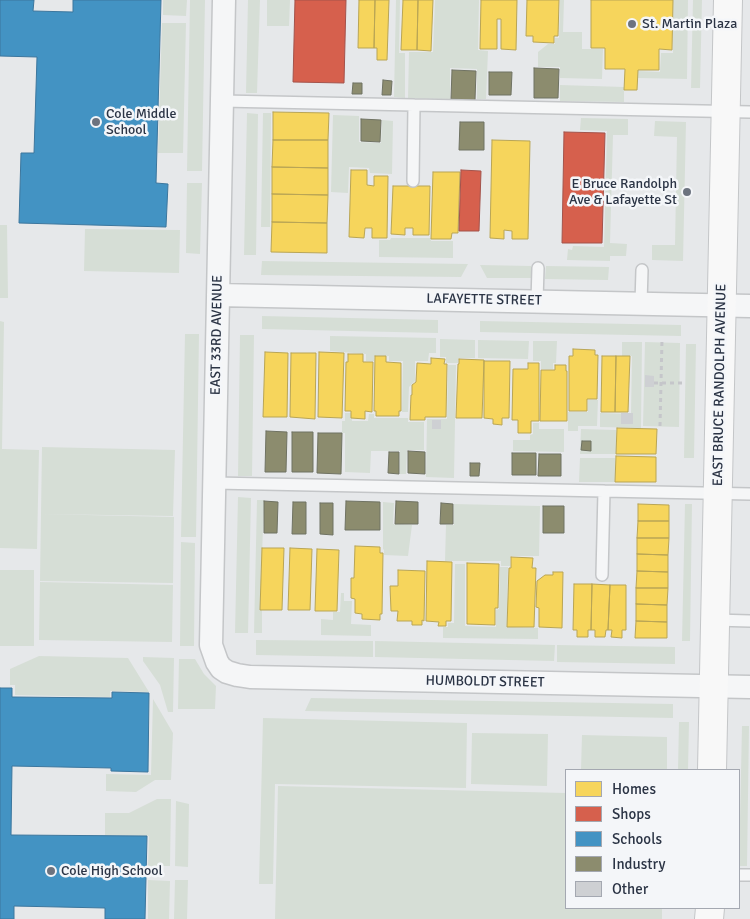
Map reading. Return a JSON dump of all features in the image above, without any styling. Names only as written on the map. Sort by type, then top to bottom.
[{"type":"street","name":"EAST 33RD AVENUE","points":[[221,668],[211,645],[224,0]]},
{"type":"street","name":"EAST BRUCE RANDOLPH AVENUE","points":[[712,769],[722,305],[738,112],[728,0]]},
{"type":"street","name":"LAFAYETTE STREET","points":[[218,295],[750,306]]},
{"type":"street","name":"HUMBOLDT STREET","points":[[221,668],[237,676],[250,677],[750,687]]},
{"type":"lane","points":[[222,101],[738,112]]},
{"type":"lane","points":[[413,181],[414,105]]},
{"type":"lane","points":[[537,301],[538,268]]},
{"type":"lane","points":[[641,303],[642,270]]},
{"type":"lane","points":[[214,483],[750,494]]},
{"type":"lane","points":[[602,575],[604,492]]},
{"type":"lane","points":[[715,620],[750,621]]},
{"type":"path","points":[[660,426],[662,339]]},
{"type":"path","points":[[654,383],[683,383]]},
{"type":"shaded area","points":[[163,0],[187,0],[186,16],[163,15]]},
{"type":"shaded area","points":[[190,0],[205,0],[202,171],[187,171]]},
{"type":"shaded area","points":[[248,0],[260,0],[257,93],[246,93]]},
{"type":"shaded area","points":[[267,0],[290,0],[289,26],[267,26]]},
{"type":"shaded area","points":[[396,0],[400,0],[399,53],[405,53],[405,98],[394,97]]},
{"type":"shaded area","points":[[435,0],[479,0],[478,50],[488,51],[486,99],[477,99],[477,69],[450,68],[450,99],[408,98],[409,52],[433,52]]},
{"type":"shaded area","points":[[560,0],[564,0],[563,32],[582,32],[582,49],[603,49],[602,79],[560,78],[560,67],[538,67],[538,52],[548,44],[555,44],[555,38],[559,38]]},
{"type":"shaded area","points":[[673,0],[688,0],[687,79],[638,78],[638,71],[660,72],[661,53],[673,53]]},
{"type":"shaded area","points":[[693,0],[702,0],[700,88],[691,88]]},
{"type":"shaded area","points":[[162,23],[186,23],[183,153],[158,153]]},
{"type":"shaded area","points":[[560,85],[624,87],[624,102],[560,101]]},
{"type":"shaded area","points":[[247,113],[258,114],[256,255],[244,255]]},
{"type":"shaded area","points":[[263,113],[271,113],[270,227],[261,227]]},
{"type":"shaded area","points":[[333,115],[359,116],[359,142],[381,143],[382,120],[393,121],[392,174],[370,173],[369,168],[349,167],[348,193],[331,192]]},
{"type":"shaded area","points":[[581,118],[628,119],[628,135],[613,135],[610,243],[627,244],[626,256],[610,256],[610,261],[567,260],[568,249],[572,250],[573,246],[604,247],[607,131],[580,130]]},
{"type":"shaded area","points":[[655,121],[686,122],[683,261],[652,260],[652,245],[675,245],[677,137],[654,136]]},
{"type":"shaded area","points":[[187,183],[202,183],[200,254],[186,253]]},
{"type":"shaded area","points":[[0,225],[7,225],[8,298],[0,298]]},
{"type":"shaded area","points":[[85,229],[180,230],[179,273],[84,271]]},
{"type":"shaded area","points":[[391,238],[431,238],[431,241],[453,241],[453,258],[379,257],[379,240],[390,240]]},
{"type":"shaded area","points":[[262,261],[468,264],[461,277],[261,275]]},
{"type":"shaded area","points":[[480,265],[531,266],[531,278],[487,278]]},
{"type":"shaded area","points":[[546,266],[609,267],[608,280],[545,279]]},
{"type":"shaded area","points":[[262,316],[438,320],[438,333],[262,329]]},
{"type":"shaded area","points":[[0,321],[4,322],[2,449],[39,450],[37,549],[0,548]]},
{"type":"shaded area","points":[[480,321],[681,325],[681,336],[480,332]]},
{"type":"shaded area","points":[[185,334],[199,334],[196,537],[181,537]]},
{"type":"shaded area","points":[[240,335],[254,335],[252,476],[238,476]]},
{"type":"shaded area","points":[[330,336],[436,338],[436,353],[429,353],[428,361],[415,361],[415,381],[409,387],[408,412],[402,412],[403,361],[389,361],[389,356],[374,356],[374,361],[366,361],[366,354],[330,351]]},
{"type":"shaded area","points":[[440,339],[475,340],[475,358],[458,358],[458,363],[446,363],[446,357],[440,357]]},
{"type":"shaded area","points":[[478,340],[529,341],[528,359],[478,358]]},
{"type":"shaded area","points":[[533,341],[557,341],[556,363],[553,363],[553,369],[541,369],[541,361],[533,361]]},
{"type":"shaded area","points":[[622,342],[642,342],[641,428],[600,427],[600,413],[631,414],[632,356],[622,356]]},
{"type":"shaded area","points":[[645,342],[680,343],[679,427],[643,426]]},
{"type":"shaded area","points":[[686,344],[696,344],[694,458],[684,458]]},
{"type":"shaded area","points":[[448,365],[456,365],[454,478],[426,477],[427,419],[447,419]]},
{"type":"shaded area","points":[[588,400],[598,400],[597,426],[578,426],[578,431],[568,431],[568,412],[588,412]]},
{"type":"shaded area","points":[[345,413],[351,413],[352,421],[368,421],[369,414],[374,414],[374,418],[408,418],[408,422],[424,422],[424,450],[407,450],[406,474],[400,474],[400,451],[371,451],[370,473],[345,472],[345,433],[342,433],[342,421],[345,421]]},
{"type":"shaded area","points":[[533,423],[539,423],[539,429],[564,429],[564,452],[513,451],[513,440],[530,440],[530,435],[533,434]]},
{"type":"shaded area","points":[[581,429],[616,430],[616,454],[580,454]]},
{"type":"shaded area","points":[[42,447],[175,450],[173,516],[41,514]]},
{"type":"shaded area","points":[[580,458],[615,458],[615,482],[579,482]]},
{"type":"shaded area","points":[[238,497],[251,498],[248,633],[235,633]]},
{"type":"shaded area","points":[[257,500],[264,500],[260,610],[262,610],[262,633],[254,633]]},
{"type":"shaded area","points":[[383,502],[394,503],[393,524],[412,525],[408,556],[384,555]]},
{"type":"shaded area","points":[[454,504],[540,506],[539,556],[510,556],[510,566],[501,566],[501,561],[445,561],[446,525],[454,525]]},
{"type":"shaded area","points":[[685,504],[692,504],[690,641],[682,641]]},
{"type":"shaded area","points":[[41,514],[174,517],[173,583],[40,581]]},
{"type":"shaded area","points":[[181,542],[195,543],[194,646],[180,646]]},
{"type":"shaded area","points":[[455,564],[465,564],[465,626],[496,627],[496,610],[499,609],[500,567],[508,567],[507,627],[538,628],[538,639],[443,638],[443,627],[448,627],[448,623],[454,623]]},
{"type":"shaded area","points":[[0,570],[34,570],[34,646],[0,646]]},
{"type":"shaded area","points":[[40,582],[173,585],[172,642],[39,640]]},
{"type":"shaded area","points":[[341,593],[344,593],[344,601],[352,601],[351,624],[371,625],[371,636],[321,635],[321,619],[333,620],[333,612],[340,612]]},
{"type":"shaded area","points":[[256,640],[373,641],[373,657],[256,655]]},
{"type":"shaded area","points":[[375,641],[555,645],[554,661],[375,657]]},
{"type":"shaded area","points":[[557,645],[675,647],[675,664],[557,662]]},
{"type":"shaded area","points":[[39,656],[128,658],[149,692],[110,691],[110,697],[15,695],[15,685],[10,685],[10,669]]},
{"type":"shaded area","points":[[143,657],[174,658],[173,712],[168,712],[160,685],[143,661]]},
{"type":"shaded area","points":[[179,659],[195,659],[204,674],[216,686],[215,709],[178,709]]},
{"type":"shaded area","points":[[311,698],[673,704],[673,718],[305,711]]},
{"type":"shaded area","points":[[153,699],[173,733],[171,780],[155,780],[136,792],[106,791],[106,774],[151,775]]},
{"type":"shaded area","points":[[263,718],[467,723],[466,788],[275,784],[273,884],[259,884]]},
{"type":"shaded area","points":[[679,722],[689,722],[688,769],[678,769]]},
{"type":"shaded area","points":[[742,726],[749,726],[747,866],[740,866]]},
{"type":"shaded area","points":[[472,733],[548,734],[547,786],[471,784]]},
{"type":"shaded area","points":[[582,735],[667,737],[667,769],[581,769]]},
{"type":"shaded area","points":[[278,786],[565,793],[565,909],[662,909],[662,919],[275,919]]},
{"type":"shaded area","points":[[157,799],[171,799],[170,866],[148,866],[149,836],[105,835],[105,813],[129,813]]},
{"type":"shaded area","points":[[176,801],[189,804],[188,867],[175,866]]},
{"type":"shaded area","points":[[148,880],[170,881],[169,919],[148,919]]},
{"type":"shaded area","points":[[175,880],[188,880],[187,919],[174,919]]},
{"type":"building: Homes","points":[[359,0],[375,0],[374,48],[358,48]]},
{"type":"building: Homes","points":[[375,0],[389,0],[387,60],[377,60],[377,48],[374,48]]},
{"type":"building: Homes","points":[[403,0],[418,0],[417,50],[401,50]]},
{"type":"building: Homes","points":[[418,0],[433,0],[431,51],[417,50]]},
{"type":"building: Homes","points":[[481,0],[517,0],[516,50],[501,49],[501,19],[497,19],[497,49],[480,49]]},
{"type":"building: Homes","points":[[527,0],[559,0],[558,36],[554,36],[554,43],[533,42],[533,36],[526,36]]},
{"type":"building: Homes","name":"St. Martin Plaza","points":[[591,0],[673,0],[672,50],[659,49],[659,70],[638,70],[637,90],[624,90],[625,69],[605,69],[605,48],[591,48]]},
{"type":"building: Homes","points":[[273,112],[329,113],[328,140],[273,140]]},
{"type":"building: Homes","points":[[273,140],[328,140],[328,168],[272,167]]},
{"type":"building: Homes","points":[[492,140],[530,141],[528,239],[512,239],[512,231],[504,230],[504,239],[490,238]]},
{"type":"building: Homes","points":[[272,167],[328,168],[328,195],[272,194]]},
{"type":"building: Homes","points":[[351,170],[367,170],[367,185],[374,186],[374,176],[388,176],[387,238],[372,238],[372,228],[365,228],[364,238],[349,237]]},
{"type":"building: Homes","points":[[433,172],[460,172],[458,233],[452,233],[451,239],[431,239]]},
{"type":"building: Homes","points":[[393,186],[430,186],[429,235],[413,235],[413,228],[405,228],[405,235],[391,234]]},
{"type":"building: Homes","points":[[272,194],[328,195],[327,223],[272,222]]},
{"type":"building: Homes","points":[[272,222],[327,223],[327,253],[271,252]]},
{"type":"building: Homes","points":[[573,349],[595,350],[595,355],[598,355],[597,399],[587,399],[587,411],[569,411],[569,356],[573,356]]},
{"type":"building: Homes","points":[[265,352],[288,353],[287,417],[263,417]]},
{"type":"building: Homes","points":[[319,352],[344,353],[342,418],[318,417]]},
{"type":"building: Homes","points":[[291,353],[316,353],[315,419],[290,417]]},
{"type":"building: Homes","points":[[348,354],[363,354],[363,362],[373,362],[372,412],[365,411],[365,419],[351,418],[351,411],[345,411],[346,362],[348,362]]},
{"type":"building: Homes","points":[[375,356],[386,356],[386,362],[401,363],[401,411],[399,411],[399,416],[376,416],[376,411],[374,411]]},
{"type":"building: Homes","points":[[602,356],[616,356],[615,412],[601,412]]},
{"type":"building: Homes","points":[[616,356],[630,356],[628,412],[615,412]]},
{"type":"building: Homes","points":[[431,358],[445,359],[444,364],[447,364],[446,417],[425,417],[425,420],[410,420],[412,385],[416,382],[417,363],[431,364]]},
{"type":"building: Homes","points":[[459,359],[484,360],[482,418],[456,418]]},
{"type":"building: Homes","points":[[484,361],[510,361],[509,418],[502,418],[502,425],[493,424],[493,419],[484,418]]},
{"type":"building: Homes","points":[[528,363],[539,363],[539,421],[531,421],[531,433],[518,433],[518,420],[512,420],[513,369],[528,369]]},
{"type":"building: Homes","points":[[555,365],[566,365],[567,421],[540,421],[541,370],[555,370]]},
{"type":"building: Homes","points":[[617,428],[657,429],[656,454],[616,454]]},
{"type":"building: Homes","points":[[616,456],[656,457],[656,482],[615,482]]},
{"type":"building: Homes","points":[[638,504],[669,505],[669,521],[638,521]]},
{"type":"building: Homes","points":[[638,521],[669,521],[669,538],[637,538]]},
{"type":"building: Homes","points":[[637,538],[669,538],[668,555],[637,554]]},
{"type":"building: Homes","points":[[355,546],[380,547],[380,553],[383,553],[382,614],[380,614],[380,620],[362,619],[362,614],[355,613],[355,599],[351,598],[351,578],[354,578]]},
{"type":"building: Homes","points":[[262,548],[284,548],[282,610],[260,610]]},
{"type":"building: Homes","points":[[290,548],[312,549],[310,610],[288,610]]},
{"type":"building: Homes","points":[[317,549],[339,550],[337,611],[315,611]]},
{"type":"building: Homes","points":[[637,554],[668,555],[668,572],[637,571]]},
{"type":"building: Homes","points":[[511,557],[533,558],[532,568],[536,568],[534,627],[507,627]]},
{"type":"building: Homes","points":[[427,561],[452,562],[451,621],[446,621],[446,626],[438,626],[439,622],[426,621]]},
{"type":"building: Homes","points":[[467,563],[499,564],[498,608],[495,608],[495,625],[467,624]]},
{"type":"building: Homes","points":[[398,570],[425,571],[424,621],[422,620],[422,625],[412,625],[412,621],[397,621],[398,611],[391,611],[390,586],[398,586]]},
{"type":"building: Homes","points":[[637,571],[668,572],[668,588],[636,588]]},
{"type":"building: Homes","points":[[553,572],[563,572],[562,628],[539,627],[539,608],[536,607],[537,581],[545,575],[553,575]]},
{"type":"building: Homes","points":[[574,584],[592,584],[591,630],[588,630],[588,637],[577,637],[577,630],[573,630]]},
{"type":"building: Homes","points":[[592,584],[610,585],[608,630],[606,630],[605,637],[595,637],[595,630],[591,630]]},
{"type":"building: Homes","points":[[610,585],[626,585],[626,630],[622,630],[622,638],[611,637],[612,630],[608,630]]},
{"type":"building: Homes","points":[[636,588],[668,588],[667,605],[636,604]]},
{"type":"building: Homes","points":[[636,604],[667,605],[667,622],[636,621]]},
{"type":"building: Homes","points":[[636,621],[667,622],[667,638],[635,638]]},
{"type":"building: Shops","points":[[295,0],[346,0],[344,83],[293,82]]},
{"type":"building: Shops","points":[[564,132],[605,133],[602,243],[562,243]]},
{"type":"building: Shops","points":[[461,170],[481,171],[479,231],[459,231]]},
{"type":"building: Schools","name":"Cole Middle School","points":[[0,0],[34,0],[33,11],[73,12],[73,0],[161,0],[156,183],[168,184],[166,227],[19,223],[21,153],[34,153],[37,57],[0,56]]},
{"type":"building: Schools","points":[[0,688],[12,688],[12,697],[112,698],[112,692],[149,693],[148,772],[111,771],[111,768],[12,766],[11,835],[147,836],[145,919],[105,919],[105,908],[14,906],[14,919],[0,919]]},
{"type":"building: Industry","points":[[534,68],[559,69],[558,98],[534,98]]},
{"type":"building: Industry","points":[[452,70],[476,71],[475,100],[451,99]]},
{"type":"building: Industry","points":[[489,72],[512,72],[511,95],[489,95]]},
{"type":"building: Industry","points":[[383,80],[392,81],[391,95],[382,95]]},
{"type":"building: Industry","points":[[353,83],[362,83],[362,94],[352,94]]},
{"type":"building: Industry","points":[[361,119],[381,120],[380,142],[361,141]]},
{"type":"building: Industry","points":[[460,122],[484,122],[484,150],[459,150]]},
{"type":"building: Industry","points":[[266,431],[287,432],[286,472],[265,472]]},
{"type":"building: Industry","points":[[292,432],[313,432],[313,472],[292,472]]},
{"type":"building: Industry","points":[[318,433],[342,433],[341,474],[317,473]]},
{"type":"building: Industry","points":[[582,441],[591,441],[591,451],[581,450]]},
{"type":"building: Industry","points":[[408,451],[425,452],[425,474],[408,473]]},
{"type":"building: Industry","points":[[389,452],[399,452],[399,474],[388,473]]},
{"type":"building: Industry","points":[[512,453],[536,453],[536,475],[512,475]]},
{"type":"building: Industry","points":[[539,454],[561,454],[561,476],[538,476]]},
{"type":"building: Industry","points":[[470,463],[480,463],[479,476],[470,476]]},
{"type":"building: Industry","points":[[264,501],[278,502],[277,533],[264,533]]},
{"type":"building: Industry","points":[[346,501],[380,502],[380,530],[345,530]]},
{"type":"building: Industry","points":[[396,501],[418,502],[418,524],[395,524]]},
{"type":"building: Industry","points":[[293,502],[306,502],[306,534],[292,534]]},
{"type":"building: Industry","points":[[320,503],[333,503],[333,535],[320,534]]},
{"type":"building: Industry","points":[[441,503],[453,504],[453,524],[440,524]]},
{"type":"building: Industry","points":[[543,506],[564,506],[564,533],[543,533]]},
{"type":"building: Other","points":[[645,375],[654,376],[654,387],[645,387]]},
{"type":"building: Other","points":[[621,413],[633,413],[633,424],[621,424]]},
{"type":"building: Other","points":[[432,420],[441,420],[441,429],[432,429]]},
{"type":"place","name":"St. Martin Plaza","points":[[632,24]]},
{"type":"place","name":"Cole Middle School","points":[[96,122]]},
{"type":"place","name":"E Bruce Randolph Ave & Lafayette St","points":[[687,192]]},
{"type":"place","name":"Cole High School","points":[[51,871]]}]
